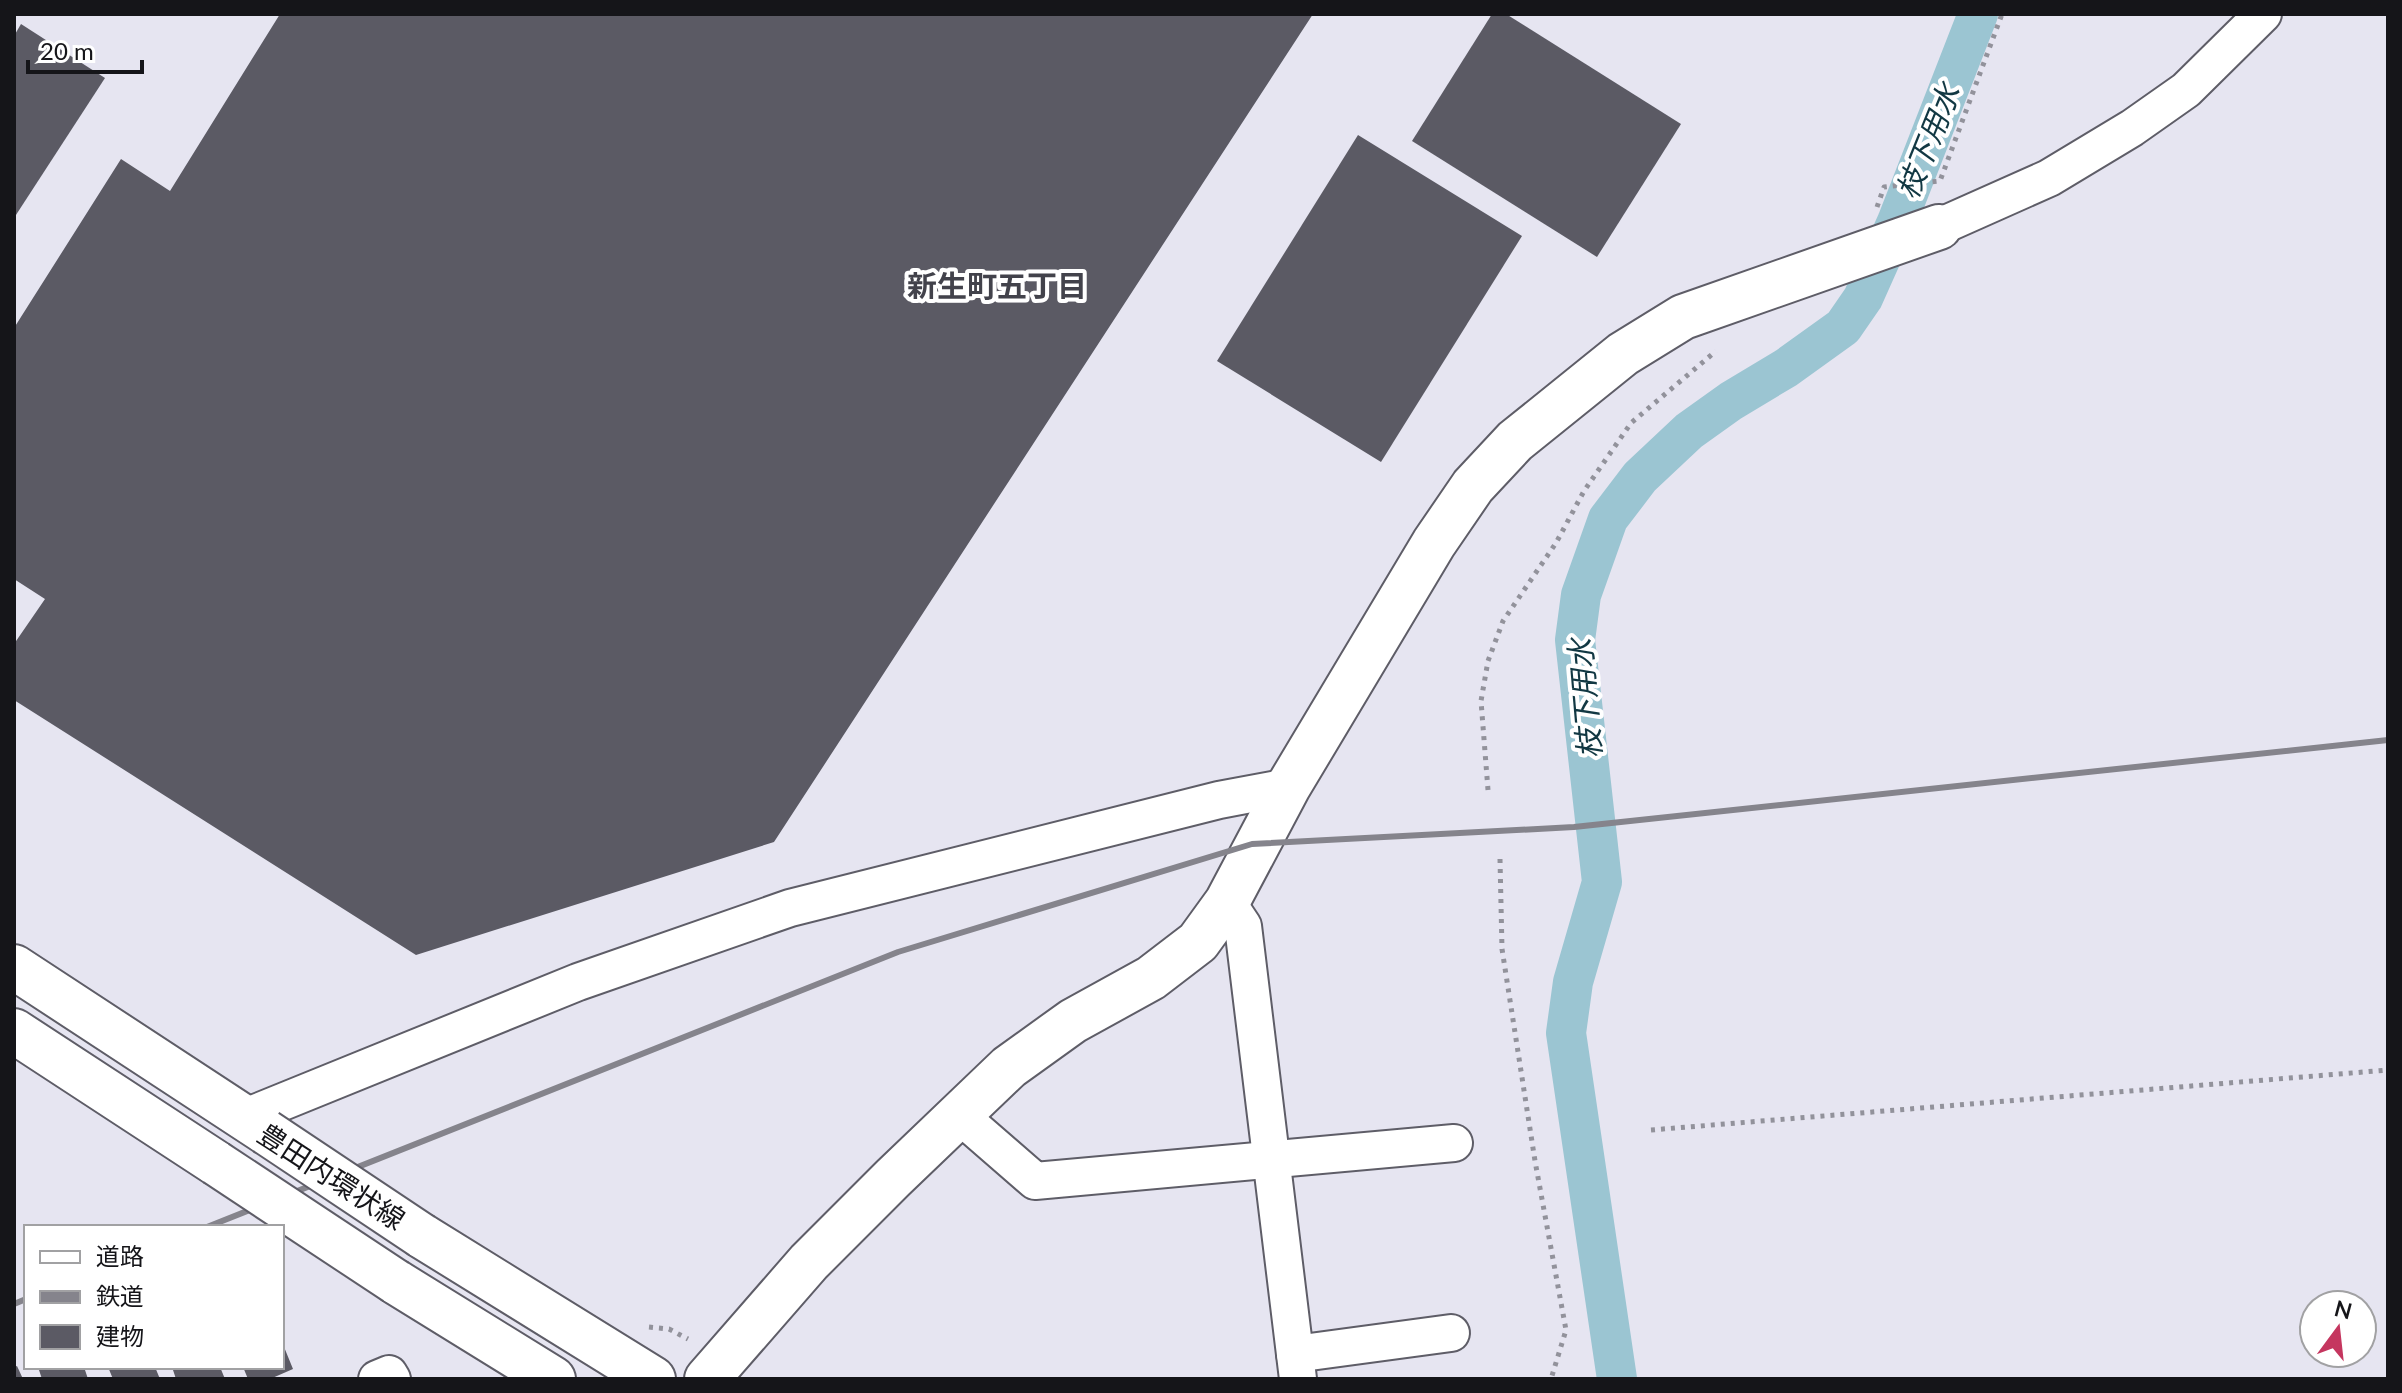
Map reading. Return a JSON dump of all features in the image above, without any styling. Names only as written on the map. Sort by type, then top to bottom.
[{"type":"street","points":[[707,1379],[809,1262],[1009,1067],[1073,1021],[1151,978],[1198,942],[1227,902],[1288,787],[1434,543],[1473,486],[1515,441],[1623,354],[1683,317],[1928,231],[2049,178],[2132,128],[2186,90],[2263,14]]},
{"type":"street","points":[[255,1125],[578,982],[790,908],[1219,800],[1288,787]]},
{"type":"street","points":[[1227,902],[1243,926],[1297,1366],[1451,1333]]},
{"type":"street","name":"豊田内環状線","points":[[14,967],[422,1236],[653,1379]]},
{"type":"street","name":"豊田内環状線","points":[[14,1031],[396,1282],[553,1379]]},
{"type":"street","points":[[959,1115],[1035,1181],[1454,1143]]},
{"type":"street","points":[[377,1379],[389,1374],[392,1379]]},
{"type":"path","points":[[1884,187],[1940,181],[2002,14]]},
{"type":"path","points":[[1488,790],[1481,701],[1488,661],[1503,621],[1556,543],[1584,491],[1631,423],[1723,346]]},
{"type":"path","points":[[1500,859],[1502,949],[1535,1161],[1566,1330],[1551,1379]]},
{"type":"path","points":[[1651,1130],[2388,1070]]},
{"type":"building","points":[[280,14],[1313,14],[774,842],[416,955],[14,700],[14,644],[45,599],[14,579],[14,328],[121,159],[170,191]]},
{"type":"building","points":[[1492,14],[1506,14],[1681,124],[1597,257],[1412,141]]},
{"type":"building","points":[[21,24],[105,78],[14,218],[14,36]]},
{"type":"building","points":[[1358,135],[1522,236],[1381,462],[1217,361]]},
{"type":"building","points":[[284,1347],[293,1369],[270,1379],[248,1379],[244,1369],[284,1369]]},
{"type":"building","points":[[17,1366],[23,1379],[14,1379],[14,1367]]},
{"type":"building","points":[[39,1369],[85,1369],[88,1379],[42,1379]]},
{"type":"building","points":[[109,1369],[156,1369],[160,1379],[113,1379]]},
{"type":"building","points":[[173,1369],[221,1369],[225,1379],[176,1379]]},
{"type":"waterway","name":"枝下用水","points":[[1617,1379],[1566,1033],[1573,982],[1602,882],[1575,640],[1581,595],[1608,519],[1640,477],[1689,431],[1843,327],[1863,298],[1897,222],[1978,14]]},
{"type":"railway","points":[[212,1225],[898,952],[1252,844],[1574,827],[2388,740]]},
{"type":"railway","points":[[14,1304],[24,1300]]},
{"type":"district","name":"新生町五丁目","points":[[997,285]]}]
